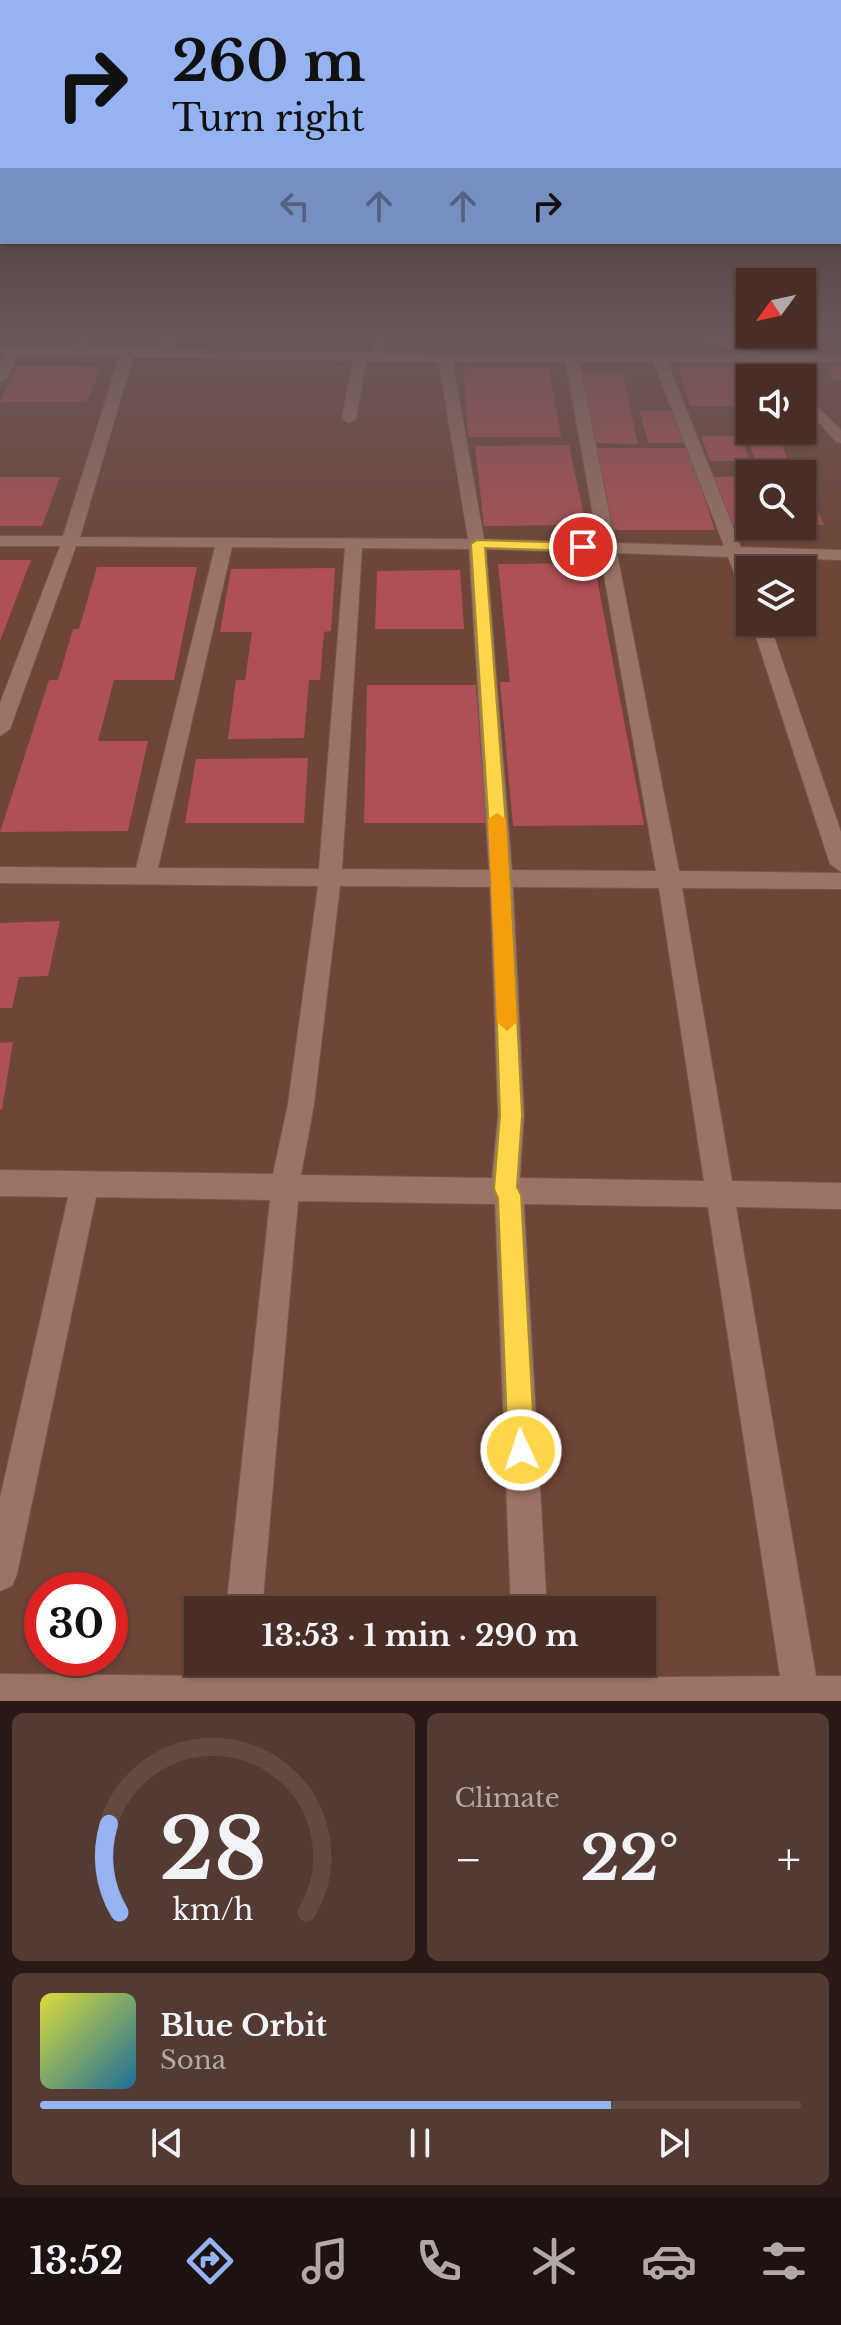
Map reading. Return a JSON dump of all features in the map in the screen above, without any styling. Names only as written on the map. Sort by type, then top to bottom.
[{"type":"street","points":[[0,729],[70,541],[108,416]]},
{"type":"street","points":[[455,416],[477,544],[501,878],[511,1115],[505,1189],[509,1195],[528,1596]]},
{"type":"street","points":[[584,416],[669,880],[802,1698]]},
{"type":"street","points":[[682,416],[738,556]]},
{"type":"street","points":[[821,416],[841,439]]},
{"type":"street","points":[[0,541],[477,544],[841,555]]},
{"type":"street","points":[[145,876],[225,542]]},
{"type":"street","points":[[245,1596],[285,1186],[301,1104],[330,878],[354,543]]},
{"type":"street","points":[[765,636],[841,864]]},
{"type":"street","points":[[0,875],[841,881]]},
{"type":"street","points":[[0,1183],[841,1196]]},
{"type":"street","points":[[0,1574],[85,1184]]},
{"type":"street","points":[[0,1692],[236,1686],[533,1687],[802,1698],[841,1694]]},
{"type":"shaded area","points":[[0,416],[736,416],[736,444],[816,444],[816,416],[841,416],[841,1701],[0,1701]]},
{"type":"building","points":[[467,416],[557,416],[561,437],[468,437]]},
{"type":"building","points":[[589,416],[632,416],[638,444],[594,443]]},
{"type":"building","points":[[641,416],[677,416],[684,443],[648,443]]},
{"type":"building","points":[[701,436],[736,436],[736,444],[743,444],[750,460],[736,461],[710,461]]},
{"type":"building","points":[[749,444],[782,444],[788,460],[755,460]]},
{"type":"building","points":[[569,445],[586,525],[484,526],[475,446]]},
{"type":"building","points":[[592,448],[688,448],[715,530],[610,530]]},
{"type":"building","points":[[736,476],[736,526],[730,526],[712,477]]},
{"type":"building","points":[[0,477],[60,477],[42,526],[0,526]]},
{"type":"building","points":[[816,508],[824,525],[816,525]]},
{"type":"building","points":[[0,560],[31,560],[0,641]]},
{"type":"building","points":[[594,563],[644,825],[513,826],[500,682],[510,682],[498,564]]},
{"type":"building","points":[[97,567],[197,567],[174,680],[114,680],[98,741],[148,741],[128,831],[0,832],[49,680],[58,680],[73,629],[79,629]]},
{"type":"building","points":[[335,568],[331,631],[324,632],[320,680],[309,680],[304,738],[228,739],[236,680],[245,680],[252,632],[220,632],[231,569]]},
{"type":"building","points":[[460,570],[464,629],[375,629],[377,571]]},
{"type":"building","points":[[367,685],[476,685],[486,823],[364,823]]},
{"type":"building","points":[[308,758],[304,823],[185,823],[196,759]]},
{"type":"building","points":[[60,921],[48,976],[19,977],[12,1008],[0,1008],[0,923]]},
{"type":"building","points":[[13,1042],[2,1109],[0,1109],[0,1043]]},
{"type":"slow traffic","points":[[497,819],[507,1022]]},
{"type":"route","points":[[521,1450],[509,1195],[505,1189],[511,1115],[501,878],[477,544],[583,547]]}]
